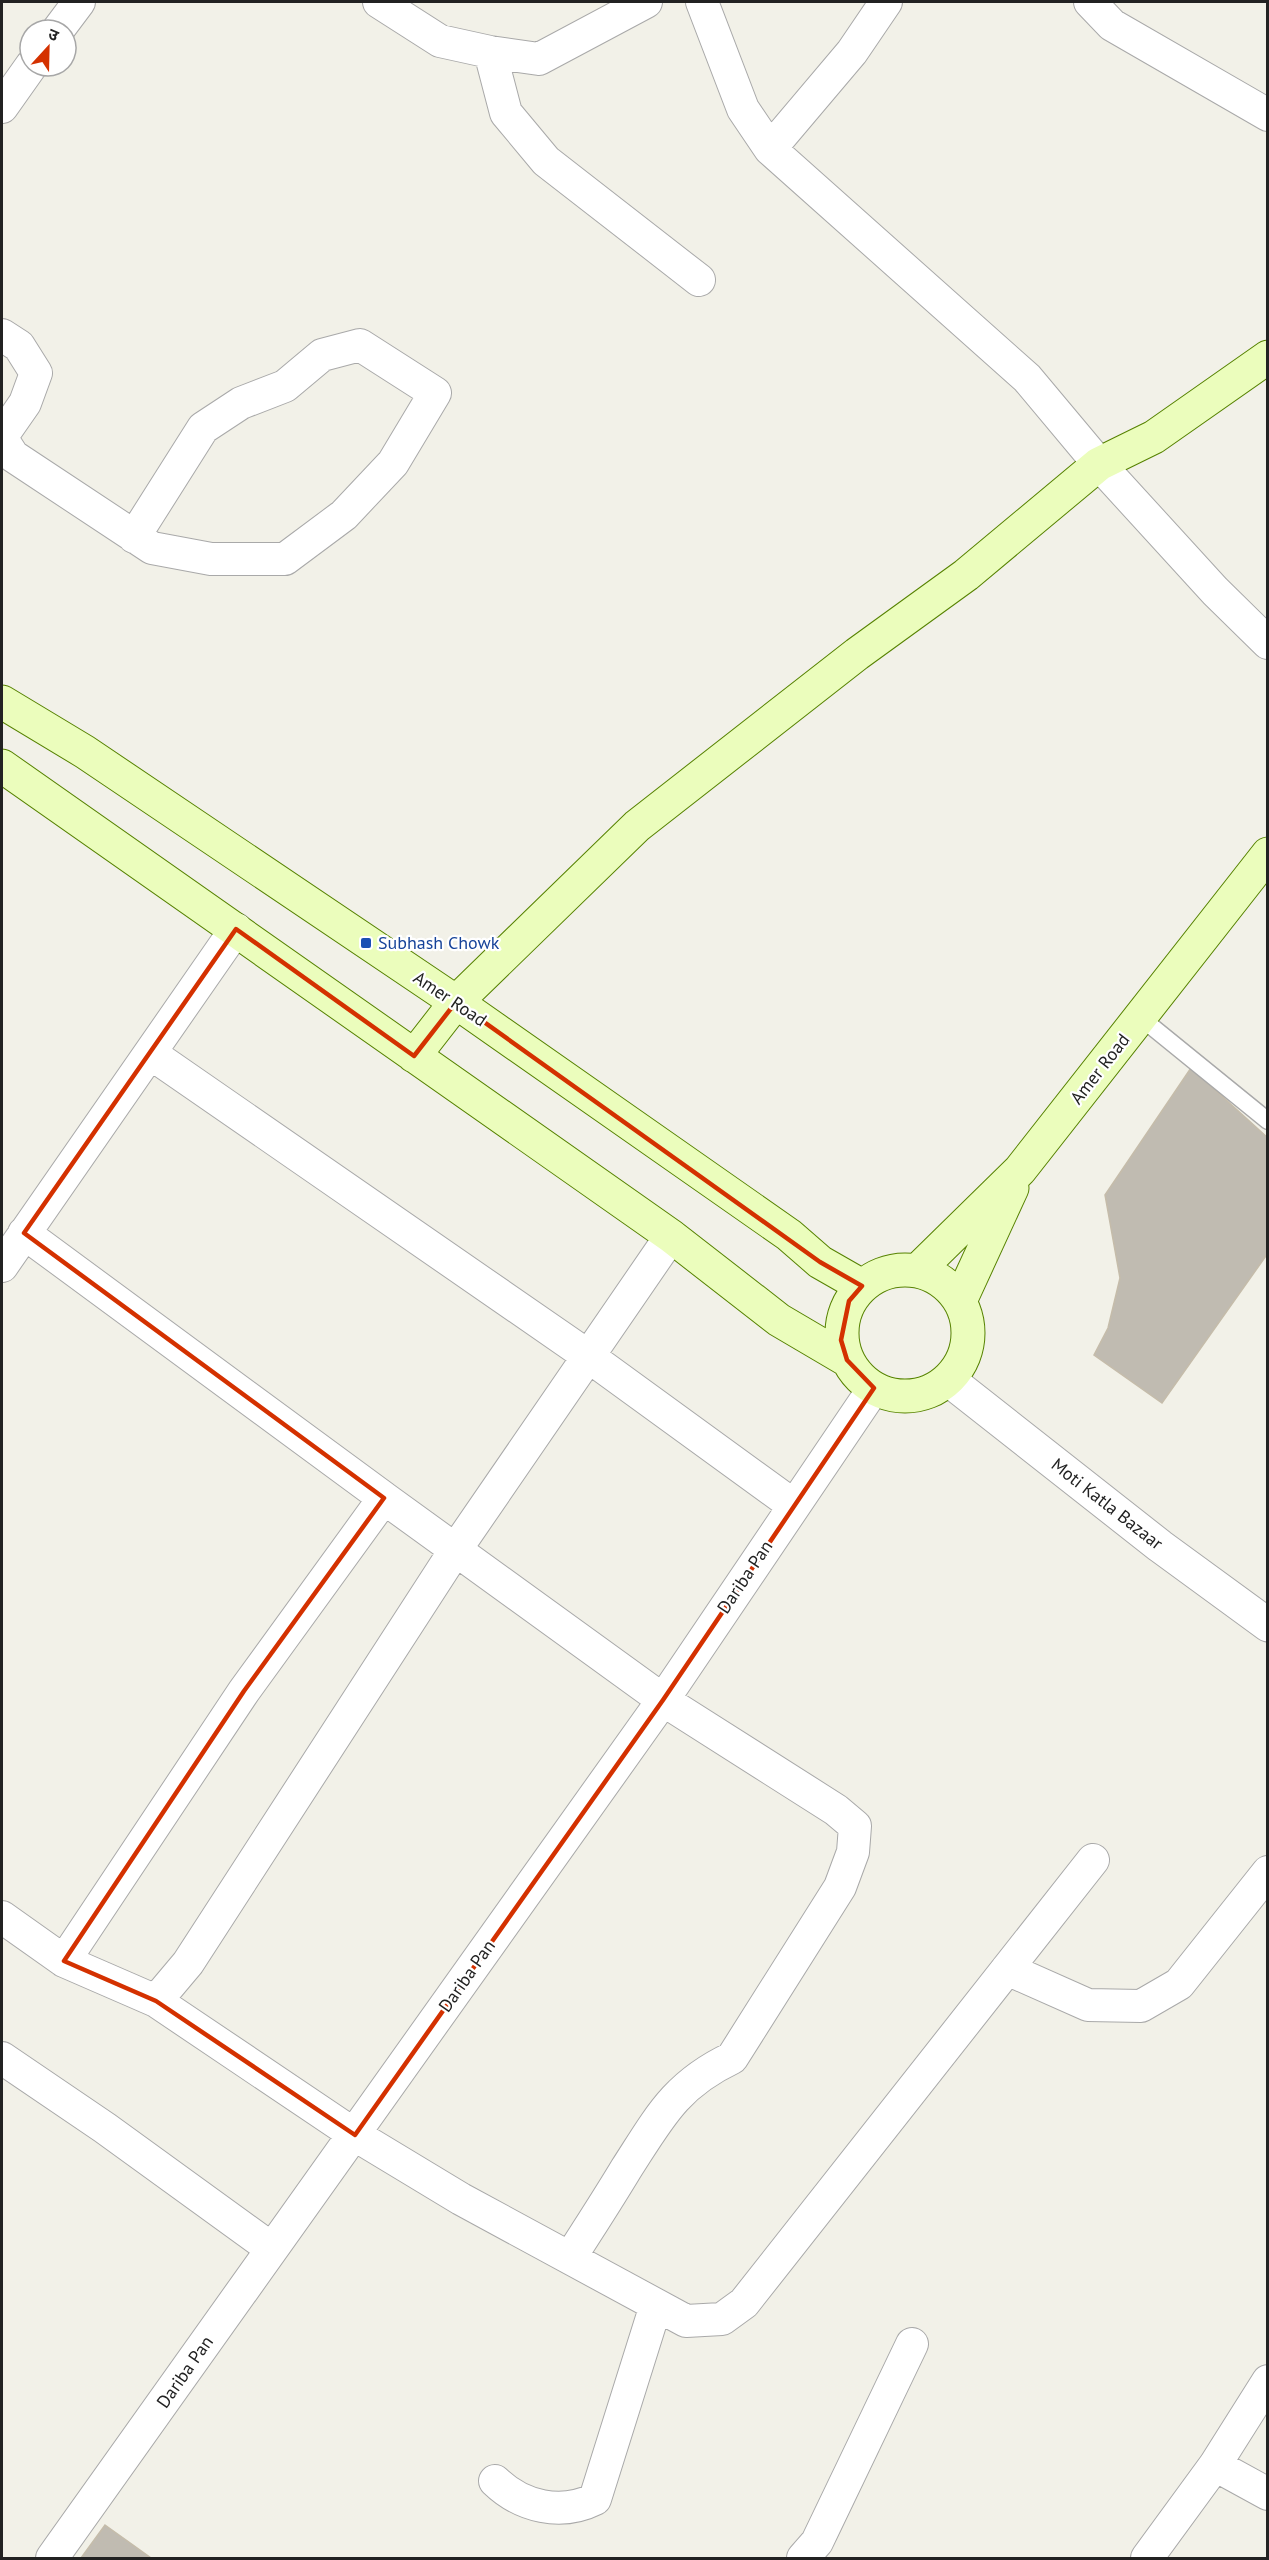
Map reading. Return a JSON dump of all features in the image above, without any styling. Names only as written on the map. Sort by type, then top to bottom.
[{"type":"main road","points":[[414,1056],[456,1002],[637,826],[857,654],[966,575],[1099,464],[1154,437],[1268,357]]},
{"type":"main road","name":"Amer Road","points":[[2,702],[85,752],[456,1002],[789,1235],[820,1262],[862,1286]]},
{"type":"main road","points":[[2,765],[671,1236],[779,1320],[847,1360]]},
{"type":"main road","name":"Amer Road","points":[[918,1270],[1020,1170],[1268,854]]},
{"type":"main road","points":[[960,1301],[1020,1170]]},
{"type":"main road","points":[[898,1269],[918,1270],[936,1277],[952,1290],[960,1301],[969,1326],[968,1346],[961,1364],[949,1380],[932,1391],[912,1396],[893,1395],[874,1388],[858,1376],[847,1360],[842,1340],[842,1320],[849,1301],[862,1286],[879,1275],[898,1269]]},
{"type":"street","points":[[67,18],[79,2]]},
{"type":"street","points":[[379,2],[440,40],[490,52],[539,59],[646,2]]},
{"type":"street","points":[[770,149],[852,52],[886,2]]},
{"type":"street","points":[[1090,2],[1112,25],[1268,115]]},
{"type":"street","points":[[710,8],[743,109],[770,149],[1027,378],[1099,464],[1215,591],[1268,643]]},
{"type":"street","points":[[490,52],[506,113],[546,161],[699,280]]},
{"type":"street","points":[[2,107],[23,78]]},
{"type":"street","points":[[2,335],[20,346],[36,373],[25,403],[2,438],[13,456],[134,537],[152,548],[211,559],[285,559],[344,515],[393,462],[435,393],[360,345],[322,355],[285,386],[242,403],[203,428],[134,537]]},
{"type":"street","points":[[2,1266],[236,928]]},
{"type":"street","points":[[150,1053],[588,1356],[793,1505]]},
{"type":"street","points":[[24,1233],[663,1700],[836,1810],[855,1826],[853,1852],[840,1887],[732,2058],[709,2069],[687,2085],[657,2118],[570,2258]]},
{"type":"street","points":[[156,2001],[188,1963],[456,1549],[671,1236]]},
{"type":"street","name":"Moti Katla Bazaar","points":[[949,1380],[1160,1546],[1268,1625]]},
{"type":"street","name":"Dariba Pan","points":[[52,2559],[663,1700],[874,1388]]},
{"type":"street","points":[[64,1961],[244,1691],[384,1498]]},
{"type":"street","points":[[2,1917],[64,1961],[156,2001],[355,2135],[461,2199],[686,2321],[722,2319],[744,2303],[1093,1860]]},
{"type":"street","points":[[1007,1969],[1088,2005],[1141,2006],[1179,1984],[1268,1872]]},
{"type":"street","points":[[2,2058],[105,2127],[272,2249]]},
{"type":"street","points":[[495,2481],[523,2502],[546,2507],[577,2506],[596,2499],[656,2305]]},
{"type":"street","points":[[803,2559],[822,2532],[912,2344]]},
{"type":"street","points":[[1147,2559],[1215,2465],[1268,2381]]},
{"type":"street","points":[[1215,2465],[1268,2494]]},
{"type":"lane","points":[[1140,1017],[1268,1121]]},
{"type":"highlighted area","points":[[236,929],[414,1056],[456,1002],[820,1262],[862,1286],[849,1301],[841,1340],[847,1360],[874,1388],[663,1700],[355,2135],[156,2001],[64,1961],[244,1691],[384,1498],[24,1233]]},
{"type":"building","points":[[1191,1068],[1268,1138],[1268,1253],[1162,1403],[1094,1355],[1108,1328],[1120,1278],[1105,1195]]},
{"type":"building","points":[[105,2525],[151,2558],[81,2558]]},
{"type":"place","name":"Subhash Chowk","points":[[366,943]]}]
